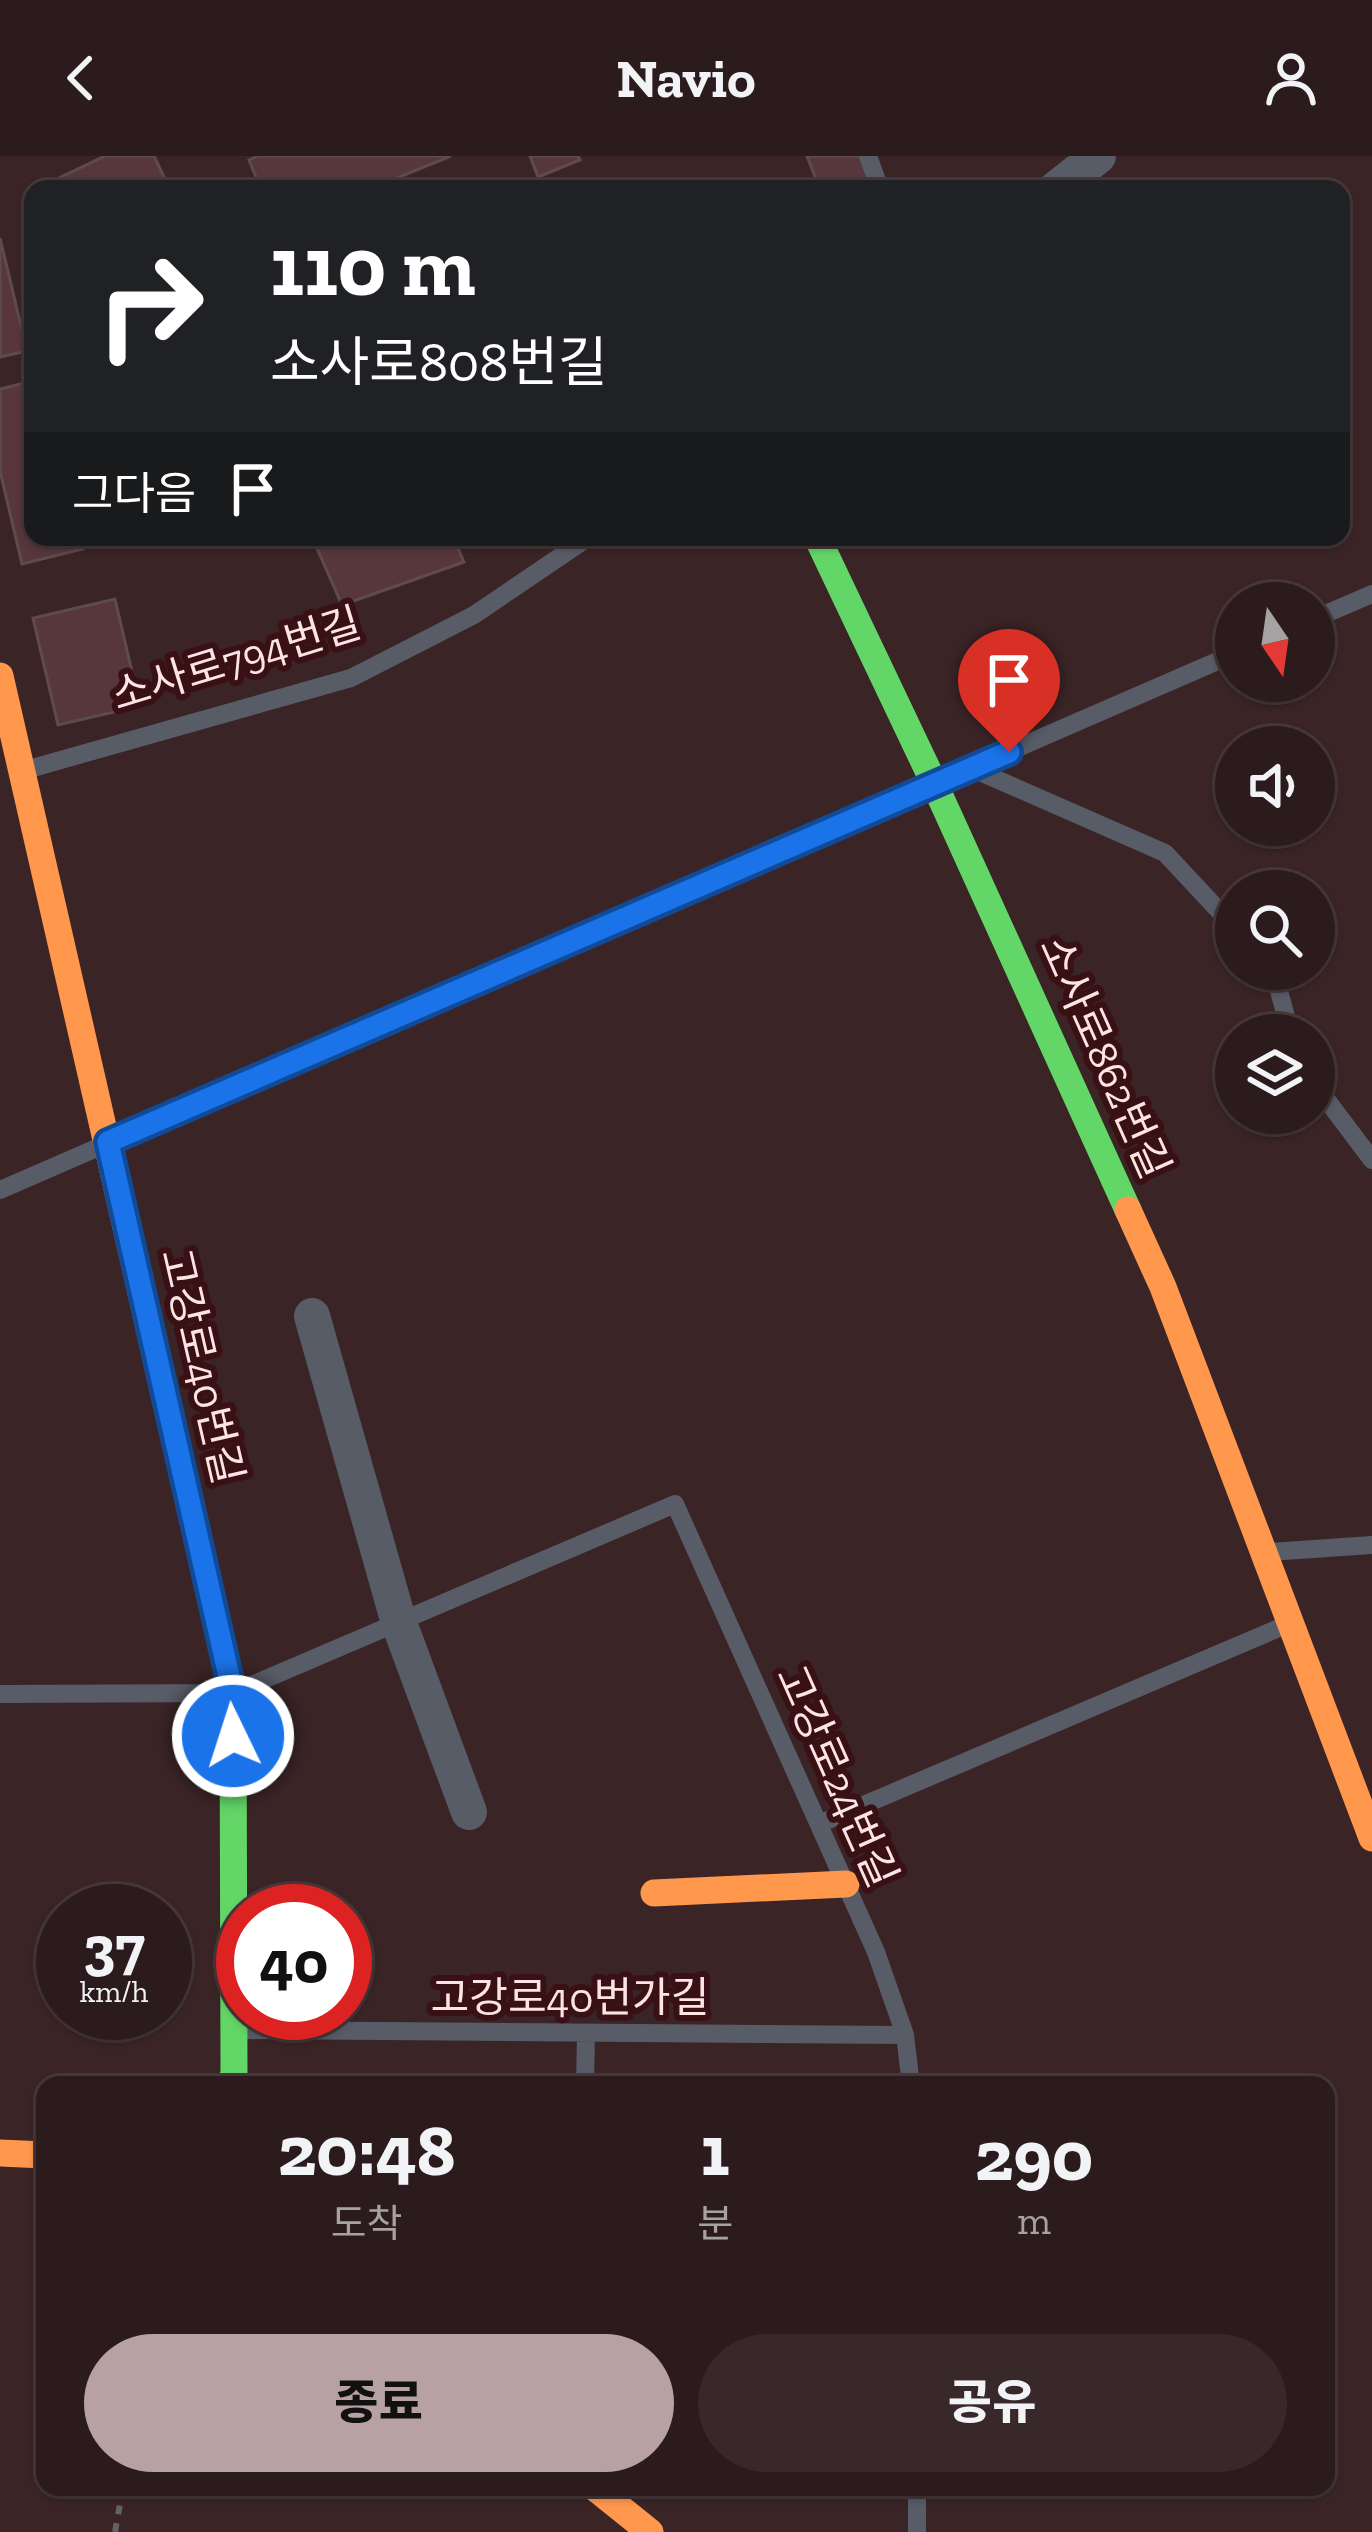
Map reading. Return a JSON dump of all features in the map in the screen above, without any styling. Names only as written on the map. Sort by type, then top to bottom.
[{"type":"street","points":[[1068,180],[1099,156]]},
{"type":"street","name":"소사로862번길","points":[[821,546],[1163,1287],[1372,1838]]},
{"type":"street","name":"고강로40번길","points":[[0,676],[12,773],[108,1142],[233,1694],[234,1884]]},
{"type":"street","points":[[312,1316],[399,1622],[469,1812]]},
{"type":"street","points":[[654,1893],[846,1884]]},
{"type":"street","name":"고강로40번길","points":[[233,2076],[234,2040]]},
{"type":"street","points":[[0,2153],[36,2155]]},
{"type":"street","points":[[605,2496],[650,2532]]},
{"type":"lane","name":"소사로794번길","points":[[12,773],[351,678],[474,615],[576,546]]},
{"type":"lane","points":[[1335,610],[1372,594]]},
{"type":"lane","points":[[0,1190],[1215,662]]},
{"type":"lane","points":[[971,768],[1165,853],[1215,907]]},
{"type":"lane","points":[[1335,1111],[1372,1160]]},
{"type":"lane","name":"고강로24번길","points":[[399,1622],[675,1504],[876,1952],[905,2035],[910,2076]]},
{"type":"lane","points":[[1263,1552],[1372,1545]]},
{"type":"lane","points":[[0,1694],[233,1694],[399,1622]]},
{"type":"lane","points":[[819,1824],[1291,1623]]},
{"type":"lane","name":"고강로40번가길","points":[[372,2031],[905,2035]]},
{"type":"lane","points":[[585,2076],[586,2033]]},
{"type":"lane","points":[[917,2496],[917,2532]]},
{"type":"path","points":[[116,2532],[122,2496]]},
{"type":"building","points":[[105,156],[154,156],[166,180],[60,180]]},
{"type":"building","points":[[258,156],[451,156],[392,180],[257,180],[249,160]]},
{"type":"building","points":[[530,156],[578,156],[580,160],[538,177]]},
{"type":"building","points":[[807,156],[861,156],[871,180],[816,180]]},
{"type":"building","points":[[0,238],[24,352],[0,357]]},
{"type":"building","points":[[24,383],[24,546],[83,549],[22,564],[0,471],[0,389]]},
{"type":"building","points":[[316,546],[457,546],[464,562],[342,605]]},
{"type":"building","points":[[115,599],[140,706],[58,725],[33,618]]},
{"type":"traffic: fast","points":[[821,546],[1128,1210]]},
{"type":"traffic: fast","points":[[211,1599],[233,1693],[233,2076]]},
{"type":"traffic: slow","points":[[0,676],[211,1599]]},
{"type":"traffic: slow","points":[[1128,1210],[1163,1287],[1372,1838]]},
{"type":"traffic: slow","points":[[654,1893],[846,1884]]},
{"type":"traffic: slow","points":[[0,2153],[36,2155]]},
{"type":"traffic: slow","points":[[605,2496],[650,2532]]},
{"type":"route","points":[[233,1736],[233,1694],[108,1142],[1009,752]]}]
